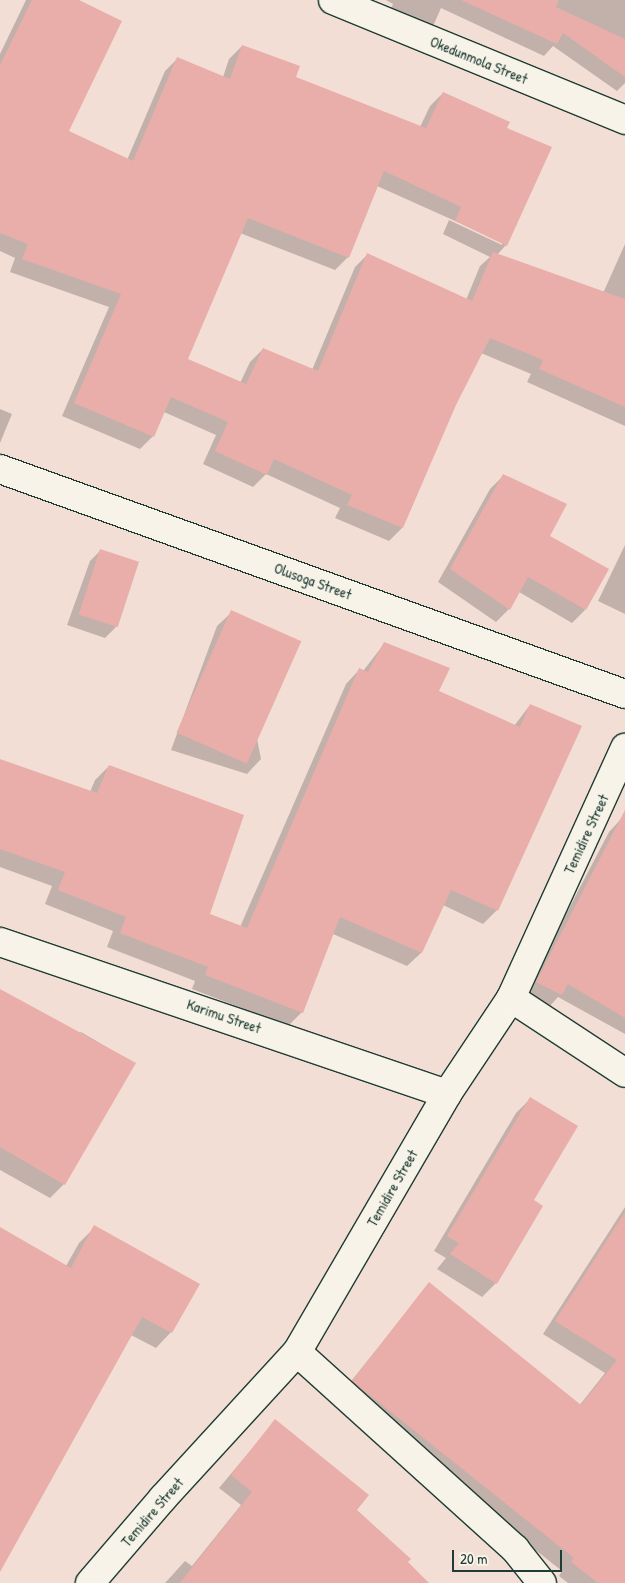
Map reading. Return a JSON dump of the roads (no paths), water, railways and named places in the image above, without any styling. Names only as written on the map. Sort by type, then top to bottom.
[{"type":"street","name":"Okedunmola Street","points":[[333,0],[625,120]]},
{"type":"street","name":"Olusoga Street","points":[[0,469],[625,694]]},
{"type":"street","name":"Temidire Street","points":[[90,1583],[163,1498],[297,1352],[447,1094],[510,998],[625,748]]},
{"type":"street","name":"Karimu Street","points":[[0,942],[447,1094]]},
{"type":"street","points":[[510,998],[625,1073]]},
{"type":"street","points":[[297,1352],[515,1549],[542,1583]]}]
